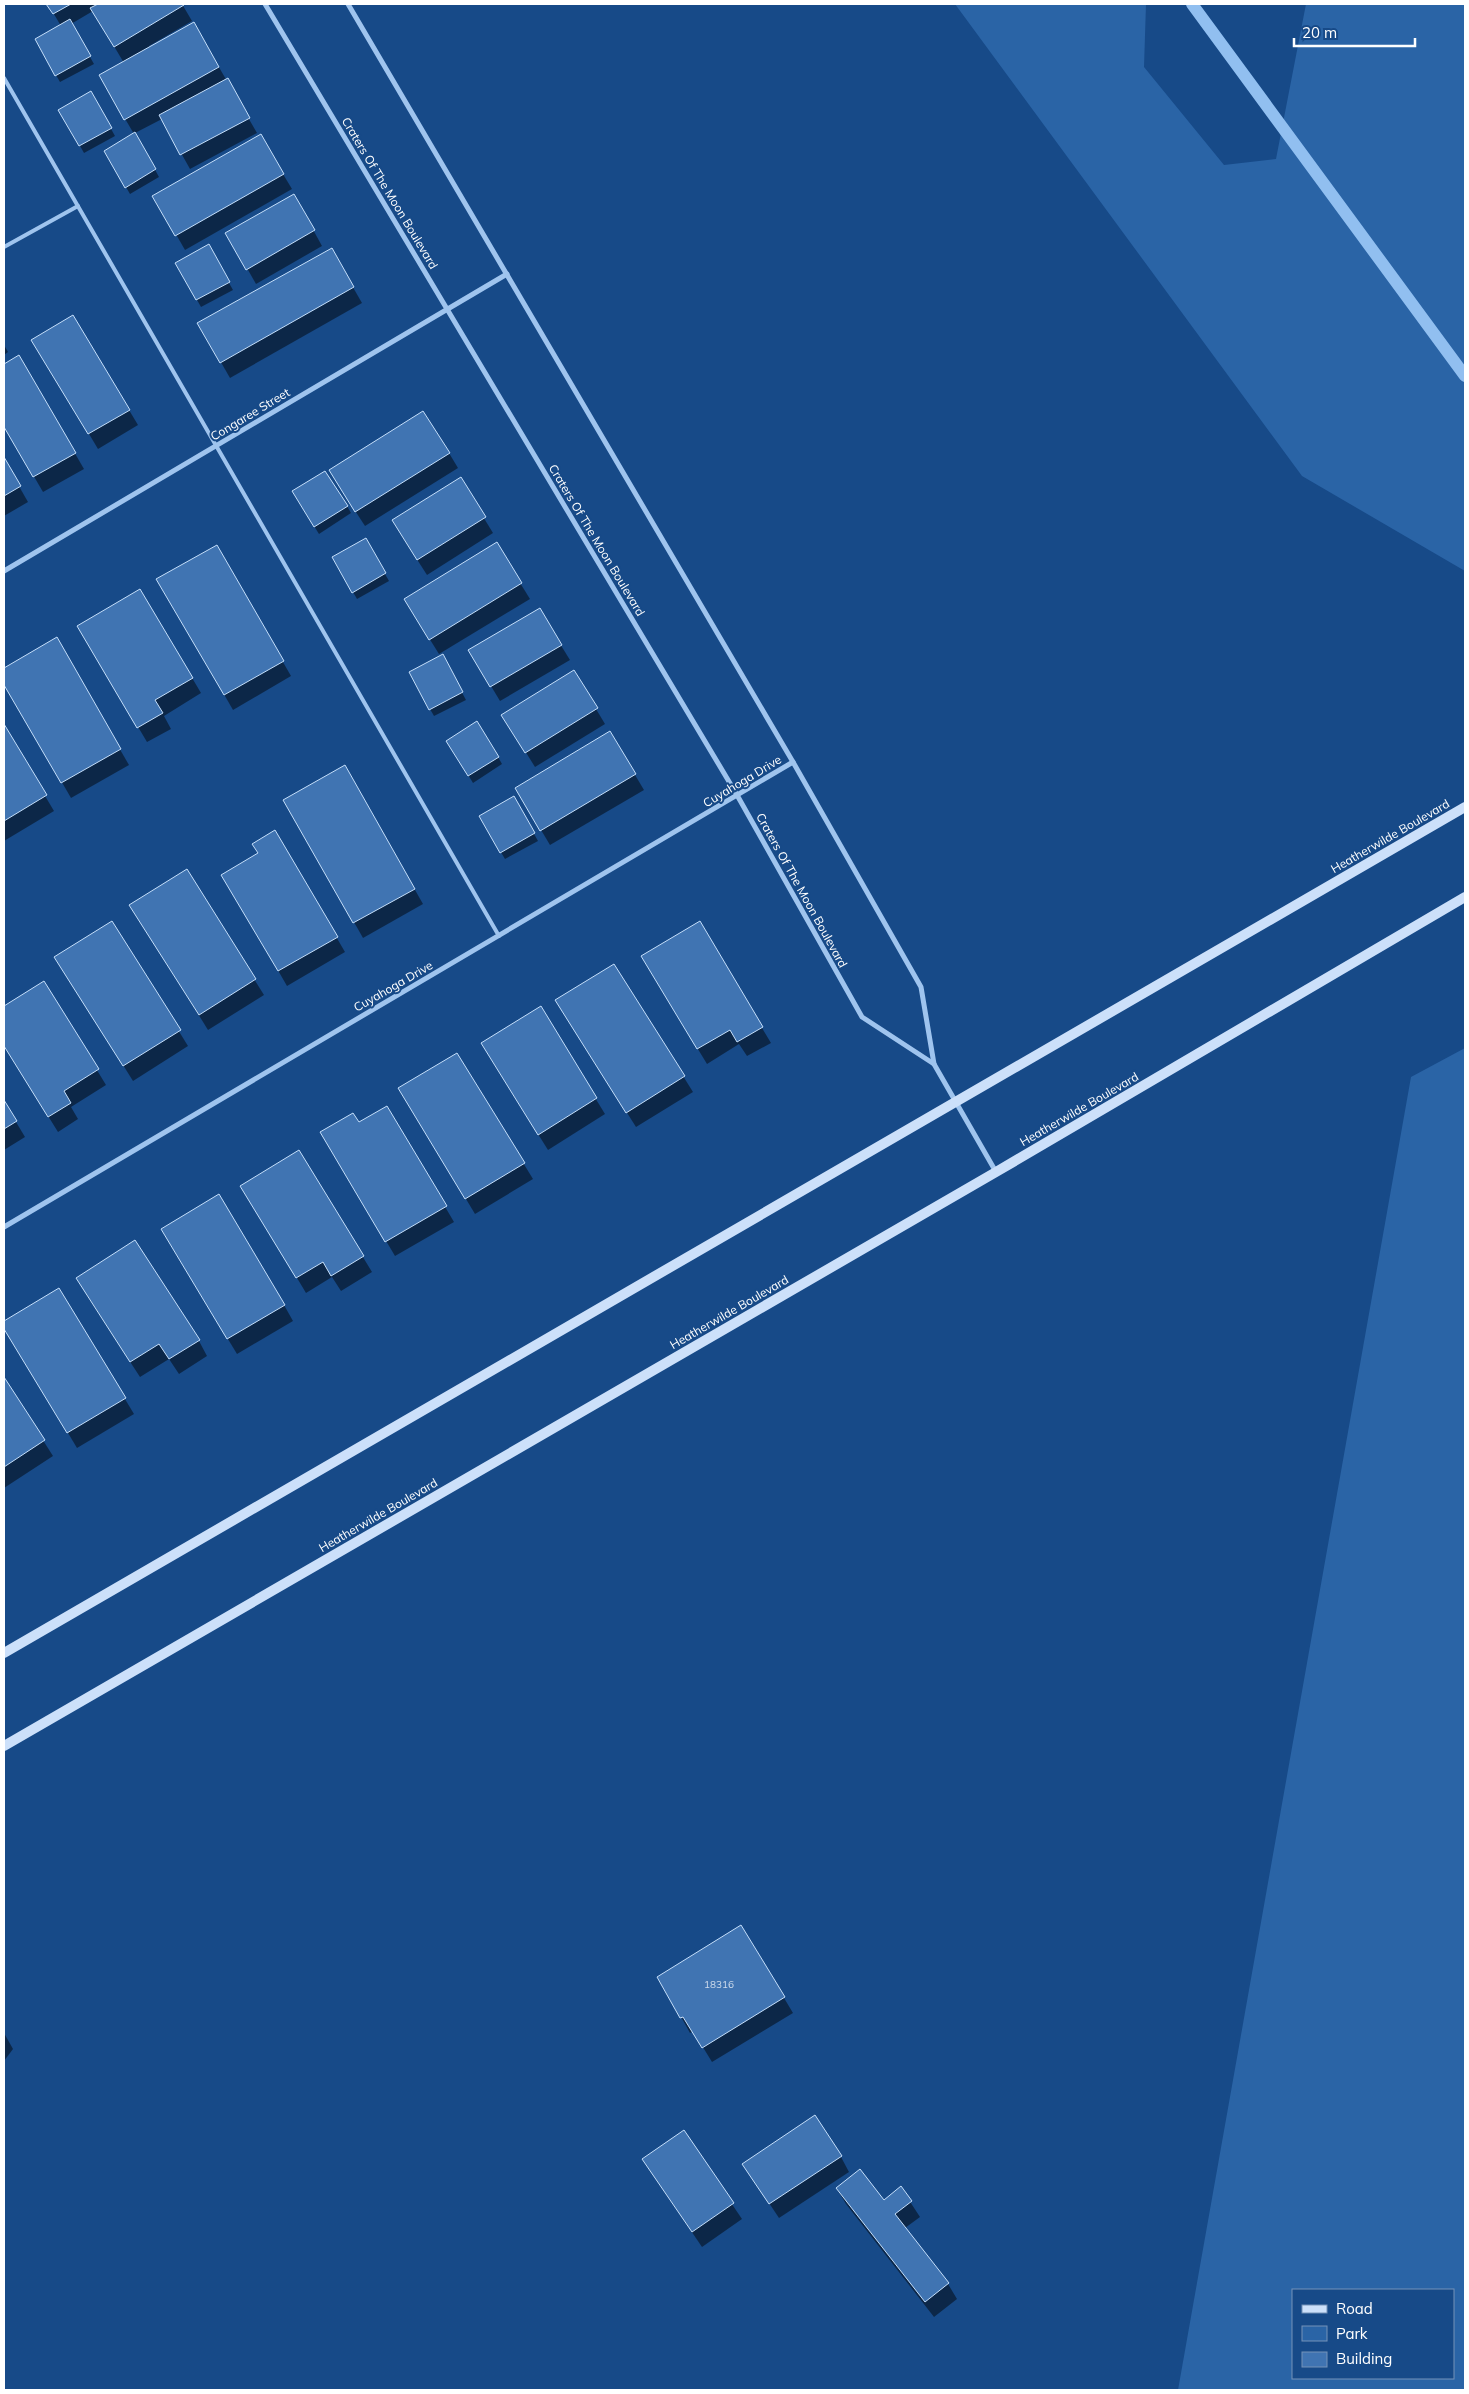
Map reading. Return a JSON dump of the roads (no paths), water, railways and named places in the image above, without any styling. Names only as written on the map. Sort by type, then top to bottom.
[{"type":"main road","name":"Heatherwilde Boulevard","points":[[4,1653],[1465,807]]},
{"type":"main road","name":"Heatherwilde Boulevard","points":[[4,1746],[996,1172],[1465,897]]},
{"type":"street","name":"Craters Of The Moon Boulevard","points":[[265,4],[737,795],[862,1017],[934,1064]]},
{"type":"street","name":"Craters Of The Moon Boulevard","points":[[348,4],[793,762],[921,987],[934,1064],[996,1172]]},
{"type":"street","name":"Congaree Street","points":[[4,571],[507,274]]},
{"type":"street","name":"Cuyahoga Drive","points":[[4,1227],[793,762]]},
{"type":"lane","points":[[4,78],[499,936]]},
{"type":"lane","points":[[4,247],[78,206]]},
{"type":"waterway","points":[[1192,4],[1465,376]]}]
